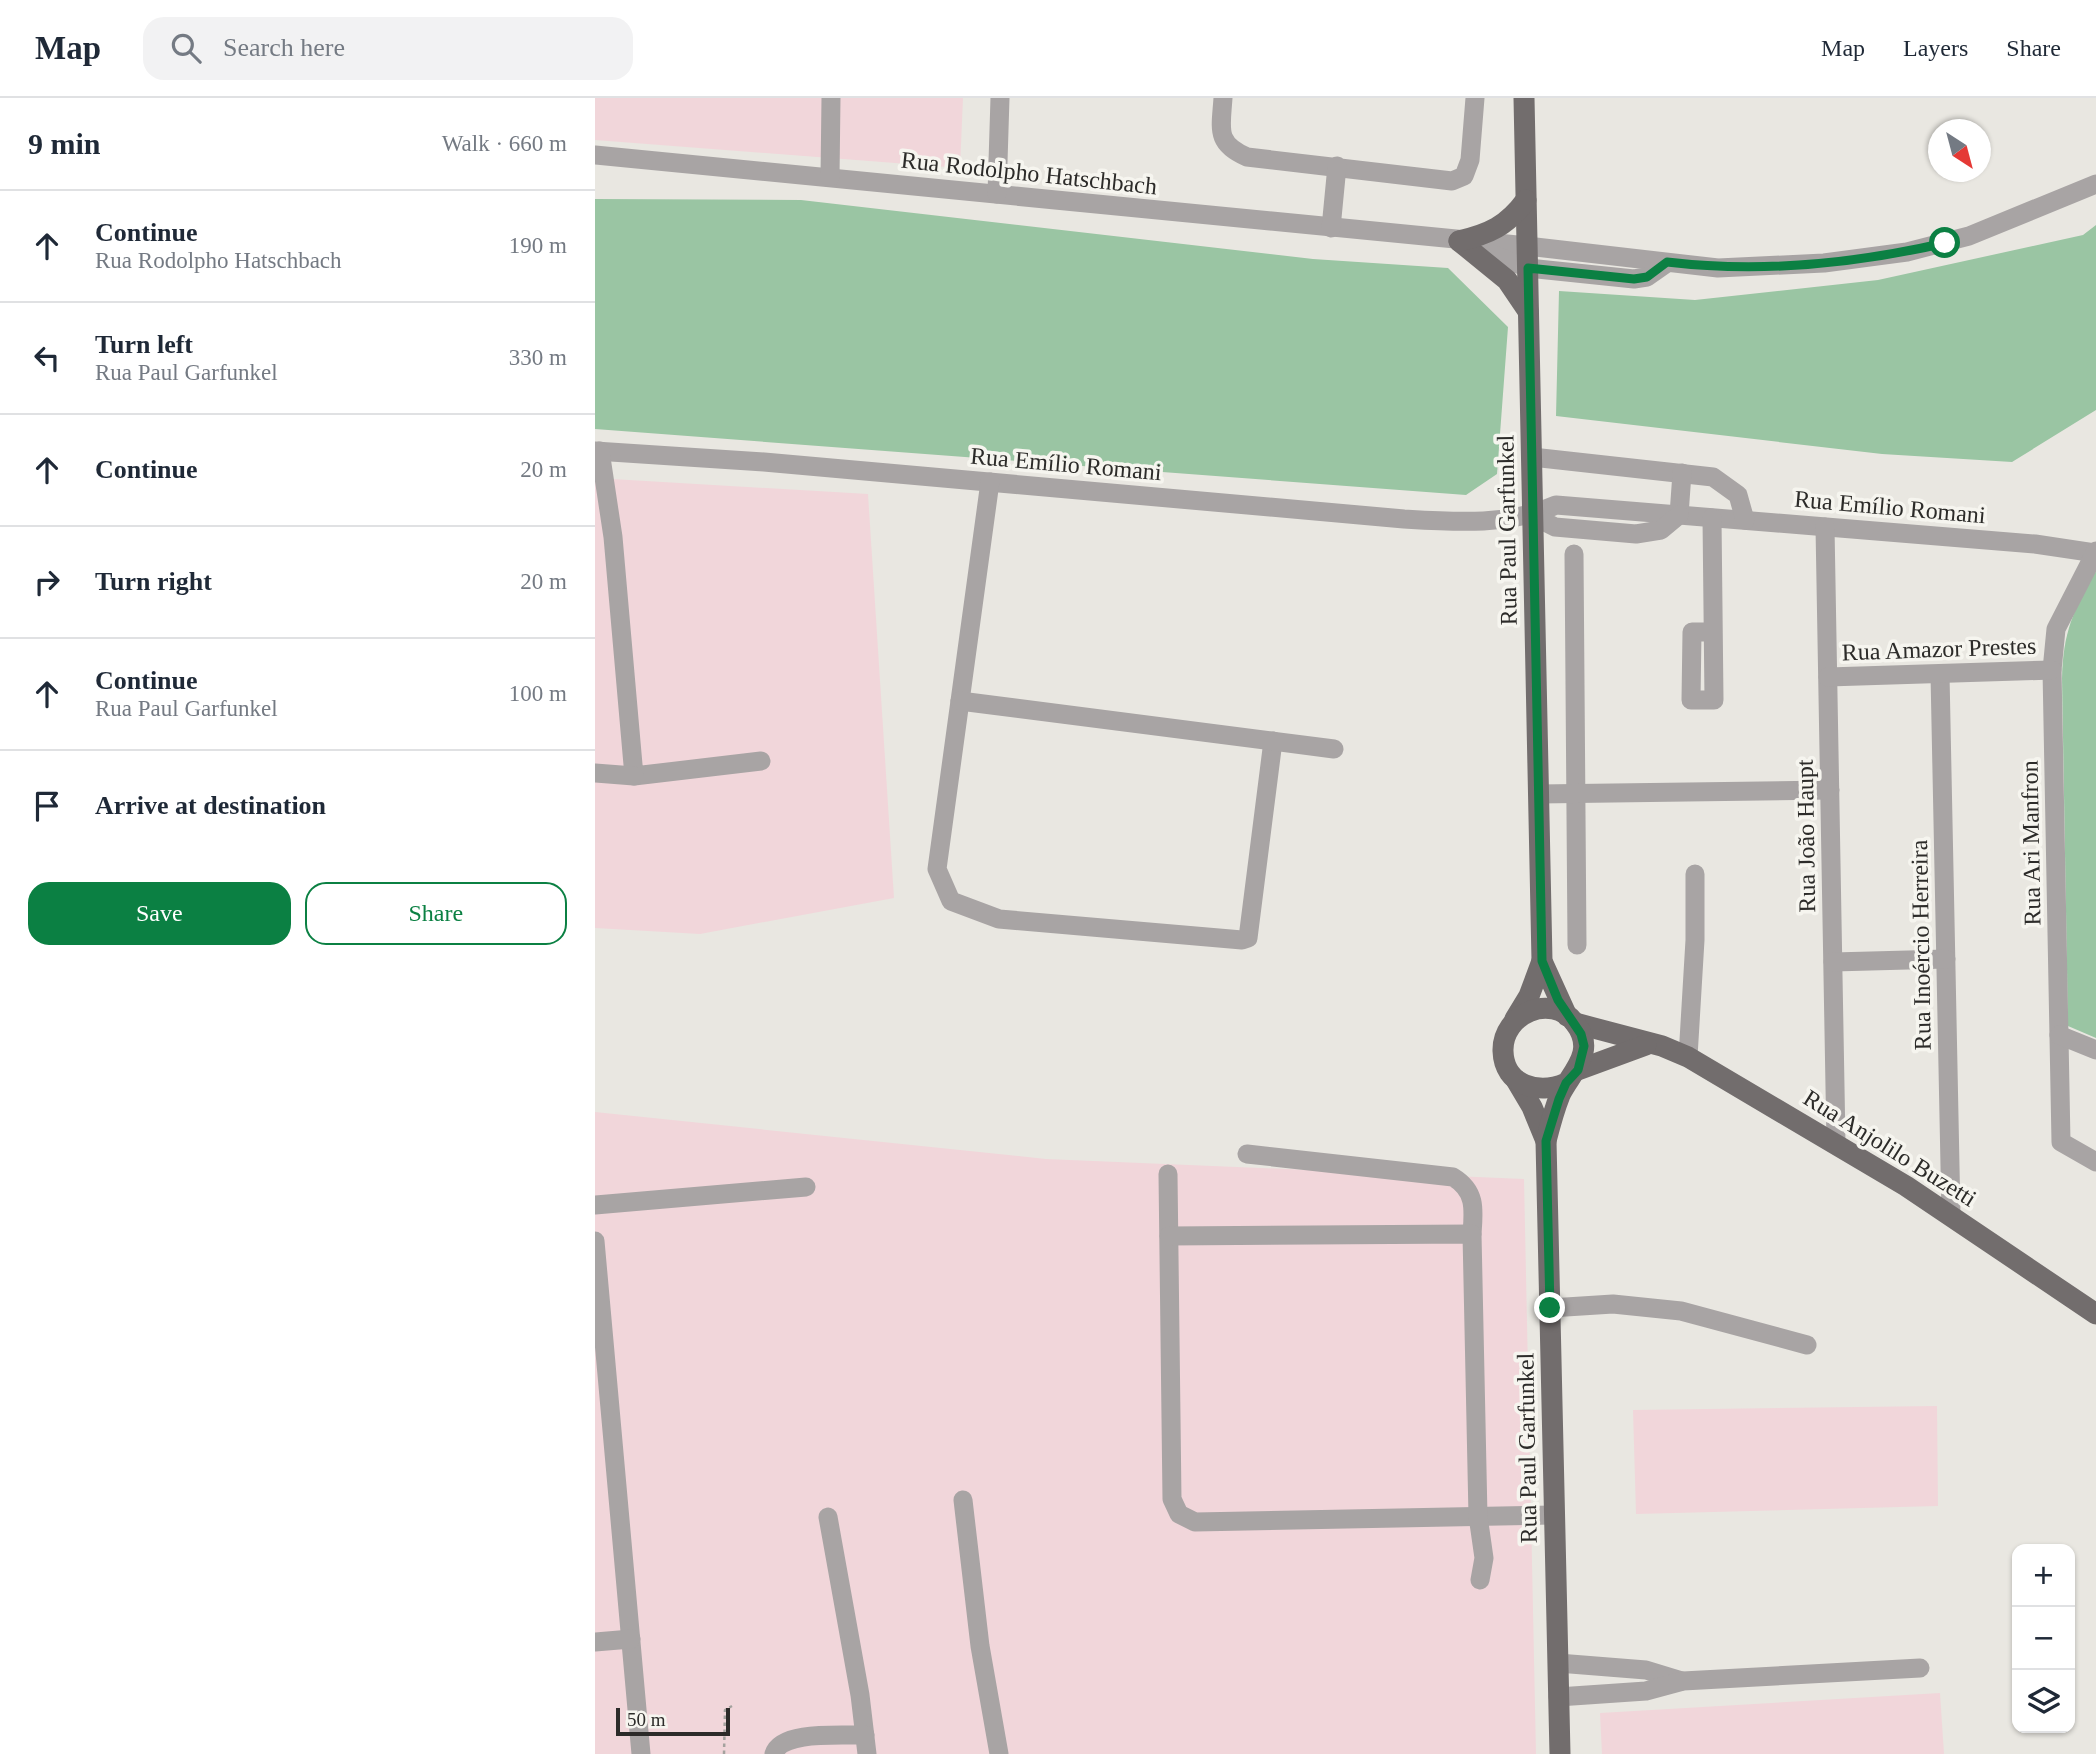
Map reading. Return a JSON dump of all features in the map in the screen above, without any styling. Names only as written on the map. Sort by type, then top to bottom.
[{"type":"main road","name":"Rua Paul Garfunkel","points":[[1514,1021],[1529,996],[1542,961],[1524,98]]},
{"type":"main road","points":[[1459,241],[1493,232],[1514,216],[1526,200]]},
{"type":"main road","points":[[1459,241],[1507,280],[1529,313]]},
{"type":"main road","name":"Rua Paul Garfunkel","points":[[1542,961],[1571,1019]]},
{"type":"main road","points":[[1572,1076],[1584,1046],[1571,1019],[1546,1008],[1523,1014],[1514,1021],[1503,1044],[1508,1070],[1516,1080],[1541,1090],[1648,1045]]},
{"type":"main road","name":"Rua Anjolilo Buzetti","points":[[1571,1019],[1688,1056],[1836,1143],[1951,1215],[2096,1314]]},
{"type":"main road","name":"Rua Paul Garfunkel","points":[[1560,1754],[1546,1141],[1554,1110],[1572,1076]]},
{"type":"main road","name":"Rua Paul Garfunkel","points":[[1516,1080],[1532,1107],[1546,1141]]},
{"type":"street","points":[[830,177],[831,98]]},
{"type":"street","points":[[997,194],[1000,98]]},
{"type":"street","points":[[1223,98],[1221,134],[1229,149],[1247,157],[1453,181],[1464,176],[1470,160],[1475,98]]},
{"type":"street","name":"Rua Rodolpho Hatschbach","points":[[595,155],[1527,246],[1718,268],[1782,266],[1907,252],[1969,236],[2096,184]]},
{"type":"street","points":[[1331,228],[1337,166]]},
{"type":"street","name":"Rua Rodolpho Hatschbach","points":[[1459,241],[1528,268],[1634,279],[1647,277],[1667,262]]},
{"type":"street","points":[[597,451],[613,537],[634,776]]},
{"type":"street","name":"Rua Emílio Romani","points":[[597,451],[990,482],[1404,519],[1478,520],[1533,516],[1555,527],[1636,534],[1661,530],[1679,515],[2035,544],[2095,552]]},
{"type":"street","points":[[1532,457],[1713,477],[1738,495],[1745,520]]},
{"type":"street","points":[[1679,515],[1682,473]]},
{"type":"street","points":[[990,482],[937,869],[951,901],[999,919],[1242,940],[1248,937],[1273,741]]},
{"type":"street","points":[[1712,518],[1713,632]]},
{"type":"street","name":"Rua João Haupt","points":[[1825,527],[1836,1143]]},
{"type":"street","name":"Rua Ari Manfron","points":[[2095,552],[2056,629],[2052,670],[2061,1142],[2096,1162]]},
{"type":"street","points":[[1574,554],[1577,945]]},
{"type":"street","name":"Rua Amazor Prestes","points":[[1828,677],[2052,670]]},
{"type":"street","name":"Rua Inoércio Herreira","points":[[1940,674],[1951,1215]]},
{"type":"street","points":[[960,701],[1333,749]]},
{"type":"street","points":[[595,773],[634,776],[761,761]]},
{"type":"street","points":[[1539,794],[1830,790]]},
{"type":"street","points":[[1688,1056],[1695,940],[1695,874]]},
{"type":"street","points":[[1833,962],[1946,959]]},
{"type":"street","points":[[2059,1035],[2096,1049]]},
{"type":"street","points":[[1247,1154],[1453,1177],[1467,1185],[1474,1203],[1472,1234],[1478,1517],[1484,1558],[1480,1580]]},
{"type":"street","points":[[1168,1174],[1172,1499],[1179,1514],[1195,1522],[1554,1515]]},
{"type":"street","points":[[595,1205],[806,1187]]},
{"type":"street","points":[[1168,1236],[1472,1234]]},
{"type":"street","points":[[595,1241],[641,1754]]},
{"type":"street","points":[[1550,1308],[1613,1304],[1681,1311],[1807,1345]]},
{"type":"street","points":[[964,1500],[980,1646],[999,1754]]},
{"type":"street","points":[[774,1754],[780,1743],[792,1738],[866,1744],[828,1517]]},
{"type":"street","points":[[595,1642],[631,1639]]},
{"type":"street","points":[[1558,1663],[1646,1670],[1683,1681]]},
{"type":"street","points":[[1558,1697],[1646,1692],[1683,1681],[1920,1668]]},
{"type":"path","points":[[724,1754],[725,1710],[732,1706]]},
{"type":"shaded area","points":[[595,98],[963,98],[960,168],[595,140]]},
{"type":"shaded area","points":[[595,478],[868,494],[894,898],[700,934],[595,928]]},
{"type":"shaded area","points":[[595,1112],[1046,1159],[1524,1179],[1536,1754],[595,1754]]},
{"type":"shaded area","points":[[1937,1406],[1938,1506],[1636,1514],[1633,1410]]},
{"type":"shaded area","points":[[1940,1693],[1944,1754],[1602,1754],[1600,1713]]},
{"type":"green space","points":[[595,199],[801,200],[1313,259],[1448,268],[1508,327],[1497,474],[1466,495],[595,429]]},
{"type":"green space","points":[[2096,225],[2096,410],[2012,462],[1882,454],[1556,416],[1559,291],[1695,300],[1878,280],[2083,235]]},
{"type":"green space","points":[[2096,571],[2096,1038],[2068,1026],[2062,678],[2071,622]]},
{"type":"route","points":[[1550,1308],[1546,1141],[1566,1083],[1578,1070],[1583,1058],[1584,1046],[1575,1023],[1567,1016],[1552,988],[1542,961],[1528,268],[1634,279],[1659,272],[1667,262],[1718,268],[1782,266],[1870,258],[1945,243]]}]
